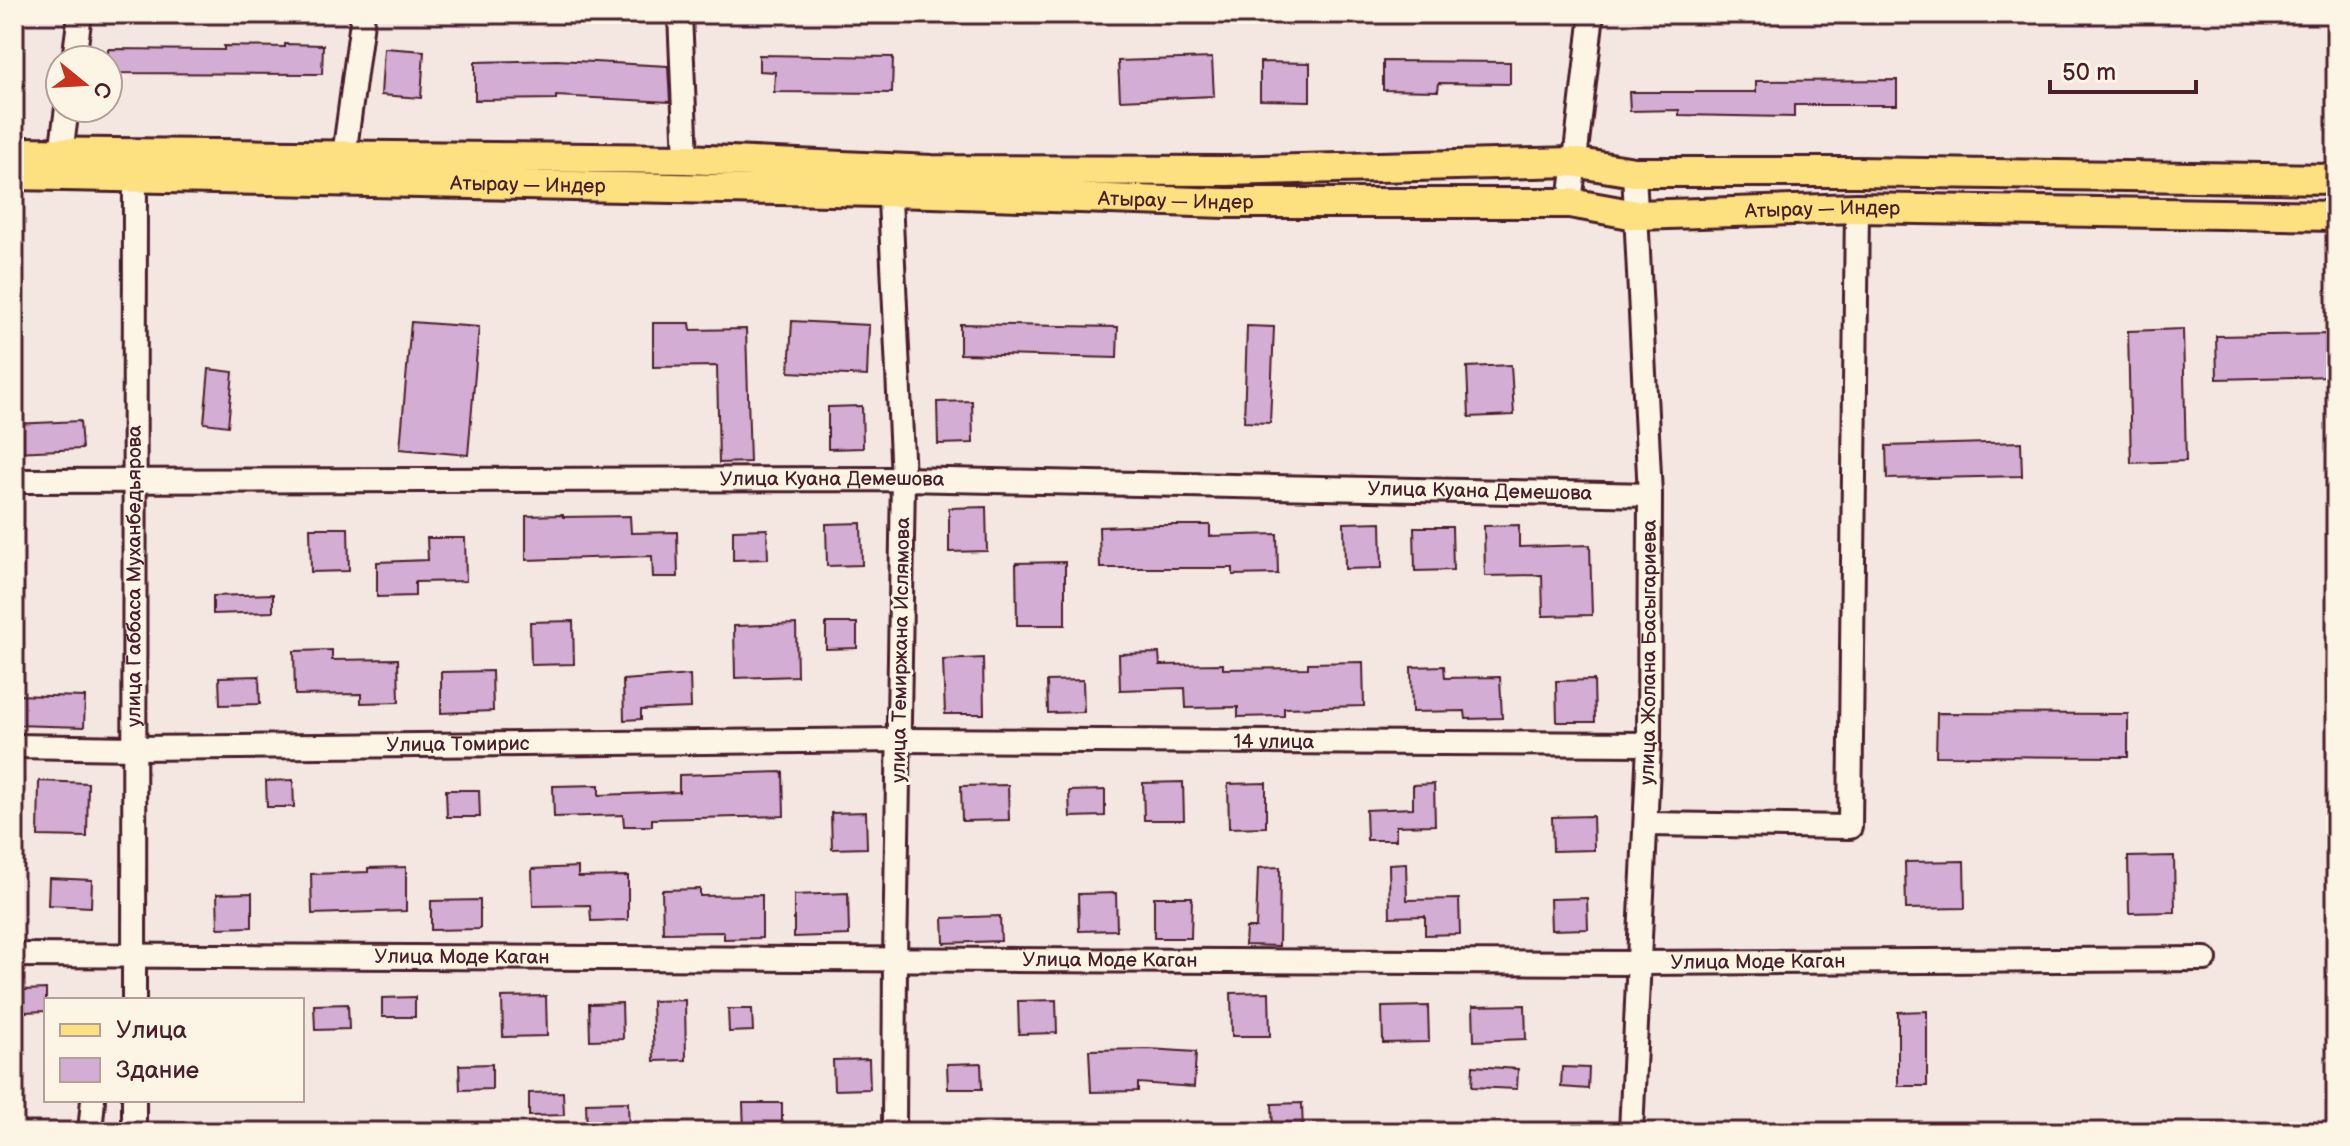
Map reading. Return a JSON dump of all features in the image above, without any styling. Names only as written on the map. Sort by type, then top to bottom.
[{"type":"main road","name":"Атырау — Индер","points":[[14,152],[61,153],[135,165],[889,181],[1573,162],[1634,172],[2336,179]]},
{"type":"main road","name":"Атырау — Индер","points":[[14,175],[135,165],[344,156],[686,159],[889,181],[1225,203],[1570,203],[1636,215],[1857,208],[2336,216]]},
{"type":"street","points":[[76,44],[80,14]]},
{"type":"street","points":[[344,156],[363,14]]},
{"type":"street","points":[[680,14],[686,159]]},
{"type":"street","points":[[1570,203],[1592,14]]},
{"type":"street","points":[[61,153],[65,124]]},
{"type":"street","name":"улица Габбаса Муханбедьярова","points":[[134,998],[135,165]]},
{"type":"street","name":"улица Жолана Басыгариева","points":[[1631,1132],[1649,744],[1650,495],[1634,172]]},
{"type":"street","name":"улица Темиржана Ислямова","points":[[889,181],[903,479],[894,1132]]},
{"type":"street","points":[[1646,824],[1850,827],[1857,208]]},
{"type":"street","name":"Улица Куана Демешова","points":[[14,481],[903,479],[1650,495]]},
{"type":"street","name":"14 улица","points":[[900,740],[1649,744]]},
{"type":"street","name":"Улица Томирис","points":[[14,746],[134,748],[900,740]]},
{"type":"street","name":"Улица Моде Каган","points":[[14,955],[1639,963],[2205,959]]},
{"type":"street","points":[[90,1132],[93,1102]]},
{"type":"street","points":[[134,1102],[134,1132]]},
{"type":"building","points":[[285,44],[323,45],[322,74],[124,73],[124,49],[285,47]]},
{"type":"building","points":[[384,48],[424,51],[421,98],[381,95]]},
{"type":"building","points":[[759,55],[893,57],[892,93],[774,92],[775,72],[759,71]]},
{"type":"building","points":[[1212,58],[1214,96],[1120,100],[1118,61]]},
{"type":"building","points":[[557,60],[668,66],[670,102],[556,96],[556,99],[475,100],[475,62]]},
{"type":"building","points":[[1383,61],[1510,62],[1510,84],[1439,83],[1438,91],[1383,90]]},
{"type":"building","points":[[1260,62],[1310,63],[1310,101],[1260,100]]},
{"type":"building","points":[[1897,80],[1897,105],[1794,105],[1794,117],[1679,115],[1679,110],[1630,111],[1629,92],[1756,92],[1756,81]]},
{"type":"building","points":[[792,321],[869,325],[867,376],[789,372]]},
{"type":"building","points":[[411,322],[479,327],[468,455],[400,449]]},
{"type":"building","points":[[653,323],[690,323],[691,330],[746,329],[750,462],[719,463],[717,366],[653,367]]},
{"type":"building","points":[[960,324],[1118,327],[1117,358],[960,354]]},
{"type":"building","points":[[1247,326],[1274,327],[1270,423],[1244,422]]},
{"type":"building","points":[[2183,329],[2186,461],[2131,463],[2128,331]]},
{"type":"building","points":[[2329,334],[2330,376],[2217,379],[2216,336]]},
{"type":"building","points":[[1511,365],[1514,415],[1469,417],[1467,367]]},
{"type":"building","points":[[209,369],[233,372],[228,426],[204,423]]},
{"type":"building","points":[[972,401],[973,443],[938,444],[937,402]]},
{"type":"building","points":[[862,406],[863,448],[828,449],[828,407]]},
{"type":"building","points":[[80,421],[82,449],[14,452],[14,424]]},
{"type":"building","points":[[2021,442],[2022,476],[1887,479],[1886,446]]},
{"type":"building","points":[[986,507],[987,551],[949,552],[949,508]]},
{"type":"building","points":[[526,516],[630,516],[631,533],[677,532],[678,577],[653,577],[652,556],[526,560]]},
{"type":"building","points":[[1381,522],[1382,568],[1345,569],[1344,523]]},
{"type":"building","points":[[861,523],[862,565],[827,566],[826,524]]},
{"type":"building","points":[[1210,525],[1210,536],[1277,534],[1278,574],[1233,575],[1233,568],[1100,568],[1099,527]]},
{"type":"building","points":[[1519,525],[1519,547],[1590,545],[1592,615],[1543,616],[1542,575],[1485,576],[1484,526]]},
{"type":"building","points":[[1414,527],[1452,527],[1453,570],[1415,571]]},
{"type":"building","points":[[310,528],[348,528],[349,571],[311,572]]},
{"type":"building","points":[[767,529],[768,559],[733,560],[733,530]]},
{"type":"building","points":[[427,538],[465,538],[466,581],[415,582],[415,596],[377,597],[377,562],[428,560]]},
{"type":"building","points":[[1065,562],[1065,625],[1017,625],[1016,563]]},
{"type":"building","points":[[273,594],[273,612],[213,614],[213,596]]},
{"type":"building","points":[[573,621],[574,664],[531,665],[530,622]]},
{"type":"building","points":[[826,623],[857,623],[857,648],[826,649]]},
{"type":"building","points":[[796,624],[797,676],[735,678],[734,626]]},
{"type":"building","points":[[332,650],[332,660],[398,659],[399,702],[361,703],[361,694],[295,695],[294,651]]},
{"type":"building","points":[[1159,653],[1160,665],[1223,664],[1223,669],[1308,668],[1308,663],[1363,662],[1364,706],[1284,708],[1284,716],[1238,717],[1238,707],[1186,708],[1185,688],[1120,690],[1119,654]]},
{"type":"building","points":[[983,658],[984,714],[945,714],[943,660]]},
{"type":"building","points":[[1444,666],[1445,678],[1500,677],[1502,718],[1466,719],[1465,711],[1412,712],[1411,667]]},
{"type":"building","points":[[492,671],[493,711],[441,713],[441,672]]},
{"type":"building","points":[[690,675],[691,708],[641,710],[641,719],[624,720],[623,680]]},
{"type":"building","points":[[259,676],[260,704],[220,705],[219,677]]},
{"type":"building","points":[[1083,680],[1084,712],[1048,713],[1047,681]]},
{"type":"building","points":[[1594,680],[1595,722],[1557,722],[1556,681]]},
{"type":"building","points":[[14,695],[85,697],[84,727],[14,725]]},
{"type":"building","points":[[1937,713],[2128,714],[2128,757],[1936,756]]},
{"type":"building","points":[[783,772],[784,816],[652,819],[652,826],[624,826],[623,815],[554,817],[553,786],[599,785],[599,795],[679,792],[679,775]]},
{"type":"building","points":[[293,780],[294,807],[267,807],[266,781]]},
{"type":"building","points":[[39,781],[88,783],[87,837],[38,836]]},
{"type":"building","points":[[1183,782],[1184,820],[1144,820],[1143,783]]},
{"type":"building","points":[[1266,783],[1266,827],[1229,828],[1228,784]]},
{"type":"building","points":[[1434,784],[1435,825],[1396,826],[1396,840],[1367,840],[1366,810],[1413,808],[1413,785]]},
{"type":"building","points":[[1008,785],[1009,820],[962,821],[961,786]]},
{"type":"building","points":[[446,790],[479,790],[480,817],[447,817]]},
{"type":"building","points":[[1105,790],[1105,816],[1070,817],[1069,791]]},
{"type":"building","points":[[866,812],[867,848],[832,849],[831,813]]},
{"type":"building","points":[[1593,816],[1594,850],[1553,851],[1552,817]]},
{"type":"building","points":[[2174,856],[2175,912],[2129,913],[2128,857]]},
{"type":"building","points":[[1964,861],[1965,908],[1906,909],[1905,862]]},
{"type":"building","points":[[1406,863],[1407,900],[1459,899],[1460,934],[1425,935],[1425,916],[1390,917],[1389,864]]},
{"type":"building","points":[[406,867],[406,911],[312,914],[311,874]]},
{"type":"building","points":[[578,867],[578,877],[628,876],[628,920],[591,921],[590,905],[533,906],[532,869]]},
{"type":"building","points":[[1280,867],[1279,946],[1245,945],[1246,928],[1256,928],[1258,868]]},
{"type":"building","points":[[49,878],[92,880],[91,907],[48,905]]},
{"type":"building","points":[[700,889],[700,896],[762,895],[762,938],[724,939],[724,932],[663,933],[662,890]]},
{"type":"building","points":[[252,893],[252,927],[218,928],[217,894]]},
{"type":"building","points":[[848,893],[849,935],[794,937],[794,895]]},
{"type":"building","points":[[1116,893],[1117,930],[1079,931],[1078,894]]},
{"type":"building","points":[[1154,897],[1192,897],[1191,938],[1154,938]]},
{"type":"building","points":[[1587,898],[1588,929],[1551,930],[1550,899]]},
{"type":"building","points":[[480,900],[480,929],[431,930],[431,901]]},
{"type":"building","points":[[1000,916],[1001,941],[944,943],[943,918]]},
{"type":"building","points":[[46,989],[44,1011],[24,1012],[23,990]]},
{"type":"building","points":[[1269,992],[1270,1036],[1232,1036],[1231,993]]},
{"type":"building","points":[[546,996],[547,1036],[503,1037],[502,997]]},
{"type":"building","points":[[415,997],[415,1017],[382,1017],[382,998]]},
{"type":"building","points":[[685,1000],[686,1060],[654,1061],[652,1001]]},
{"type":"building","points":[[1056,1000],[1057,1033],[1019,1034],[1018,1001]]},
{"type":"building","points":[[622,1003],[623,1039],[590,1040],[589,1004]]},
{"type":"building","points":[[348,1004],[349,1029],[315,1030],[314,1005]]},
{"type":"building","points":[[1525,1005],[1526,1039],[1474,1041],[1473,1006]]},
{"type":"building","points":[[1428,1006],[1429,1042],[1383,1043],[1382,1007]]},
{"type":"building","points":[[728,1009],[752,1009],[753,1031],[729,1032]]},
{"type":"building","points":[[1927,1011],[1927,1086],[1898,1086],[1898,1012]]},
{"type":"building","points":[[1089,1050],[1196,1052],[1194,1087],[1138,1083],[1138,1091],[1091,1092]]},
{"type":"building","points":[[869,1059],[870,1089],[834,1090],[833,1060]]},
{"type":"building","points":[[981,1063],[982,1089],[948,1089],[947,1064]]},
{"type":"building","points":[[492,1064],[492,1089],[460,1090],[459,1065]]},
{"type":"building","points":[[1473,1066],[1518,1069],[1517,1089],[1472,1087]]},
{"type":"building","points":[[1562,1067],[1589,1068],[1588,1089],[1561,1087]]},
{"type":"building","points":[[563,1092],[564,1115],[529,1116],[529,1093]]},
{"type":"building","points":[[628,1102],[629,1132],[587,1132],[586,1103]]},
{"type":"building","points":[[743,1103],[782,1103],[782,1132],[744,1132]]},
{"type":"building","points":[[1302,1103],[1303,1132],[1273,1132],[1272,1104]]}]
